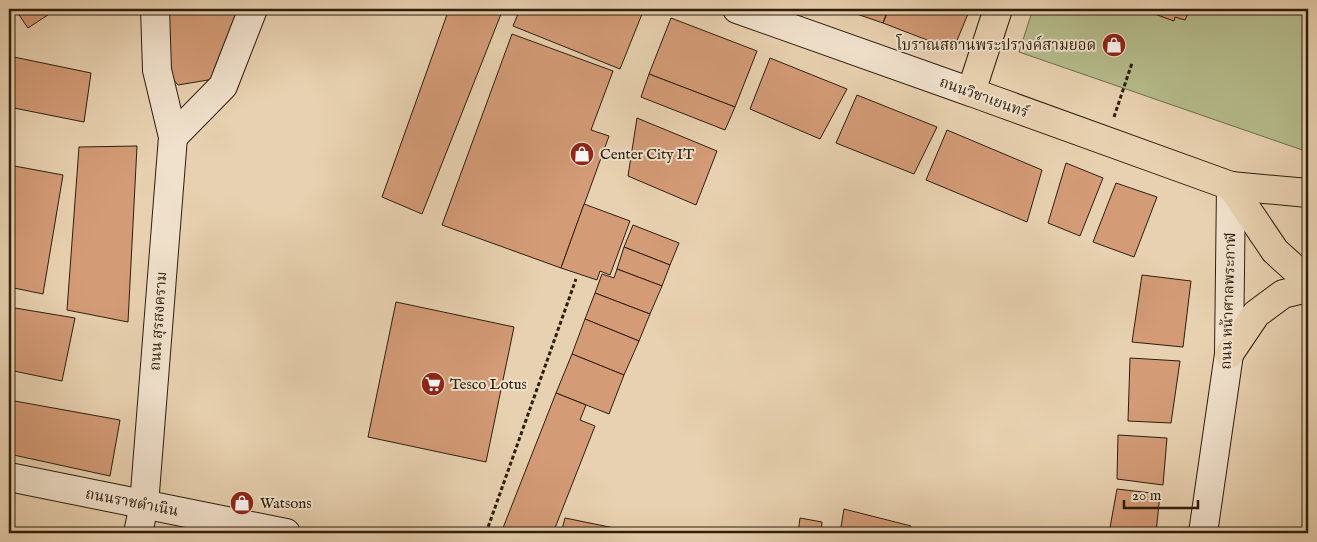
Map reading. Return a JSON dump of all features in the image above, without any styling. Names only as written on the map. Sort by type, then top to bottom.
[{"type":"main road","points":[[971,92],[998,9]]},
{"type":"main road","name":"ถนนวิชาเยนทร์","points":[[971,92],[1231,186],[1308,194]]},
{"type":"main road","points":[[1231,186],[1275,252],[1308,281]]},
{"type":"main road","points":[[1229,354],[1256,314],[1282,294],[1308,288]]},
{"type":"street","name":"ถนน สุรสงคราม","points":[[138,533],[144,505],[173,137],[157,70],[155,9]]},
{"type":"street","points":[[173,137],[223,86],[253,9]]},
{"type":"street","name":"ถนนวิชาเยนทร์","points":[[737,9],[971,92]]},
{"type":"street","name":"ถนน หน้าศาลพระกาฬ","points":[[1203,533],[1229,354],[1231,186]]},
{"type":"street","name":"ถนนราชดำเนิน","points":[[9,477],[286,533]]},
{"type":"path","points":[[1125,88],[1132,63]]},
{"type":"path","points":[[486,533],[576,279]]},
{"type":"green space","points":[[1033,9],[1308,9],[1308,152],[1019,52]]},
{"type":"building","points":[[15,9],[57,9],[28,28]]},
{"type":"building","points":[[164,9],[241,9],[214,79],[178,85],[156,59]]},
{"type":"building","points":[[449,9],[503,9],[422,214],[382,197]]},
{"type":"building","points":[[520,9],[644,9],[620,69],[513,26]]},
{"type":"building","points":[[842,9],[888,9],[883,23]]},
{"type":"building","points":[[889,9],[970,9],[953,50],[883,23]]},
{"type":"building","points":[[1150,9],[1190,9],[1185,20],[1175,17],[1174,21],[1149,12]]},
{"type":"building","points":[[671,18],[757,51],[735,107],[649,74]]},
{"type":"building","points":[[512,34],[613,71],[591,130],[609,136],[561,268],[442,225]]},
{"type":"building","points":[[1110,37],[1122,41],[1118,52],[1106,48]]},
{"type":"building","points":[[9,56],[91,73],[84,122],[9,107]]},
{"type":"building","points":[[770,58],[847,89],[820,139],[750,109]]},
{"type":"building","points":[[649,74],[735,107],[725,130],[641,97]]},
{"type":"building","points":[[857,95],[937,127],[914,174],[836,143]]},
{"type":"building","points":[[637,118],[717,151],[696,205],[628,176]]},
{"type":"building","points":[[947,130],[1042,170],[1027,222],[926,180]]},
{"type":"building","points":[[137,146],[128,322],[67,310],[79,147]]},
{"type":"building","points":[[1066,163],[1103,178],[1080,236],[1048,223]]},
{"type":"building","points":[[9,165],[63,175],[43,294],[9,287]]},
{"type":"building","points":[[1116,183],[1157,197],[1134,257],[1093,242]]},
{"type":"building","points":[[584,204],[630,221],[610,275],[600,271],[597,280],[561,268]]},
{"type":"building","points":[[633,225],[679,243],[670,265],[624,247]]},
{"type":"building","points":[[624,247],[670,265],[662,286],[617,269]]},
{"type":"building","points":[[617,269],[662,286],[650,314],[595,293],[602,274],[614,278]]},
{"type":"building","points":[[1142,275],[1191,281],[1183,347],[1132,342]]},
{"type":"building","points":[[595,293],[650,314],[639,341],[585,319]]},
{"type":"building","points":[[396,302],[514,327],[486,462],[368,437]]},
{"type":"building","points":[[9,307],[75,318],[62,381],[9,370]]},
{"type":"building","points":[[585,319],[639,341],[624,375],[572,354]]},
{"type":"building","points":[[572,354],[624,375],[609,414],[556,393]]},
{"type":"building","points":[[1130,358],[1180,361],[1171,423],[1128,421]]},
{"type":"building","points":[[556,393],[586,405],[580,420],[595,426],[553,533],[501,533]]},
{"type":"building","points":[[9,400],[120,420],[110,476],[9,454]]},
{"type":"building","points":[[1118,435],[1167,438],[1163,485],[1117,479]]},
{"type":"building","points":[[1117,489],[1160,494],[1156,533],[1109,533]]},
{"type":"building","points":[[844,509],[911,526],[909,533],[840,533]]},
{"type":"building","points":[[565,518],[634,532],[634,533],[561,533]]},
{"type":"building","points":[[800,518],[822,522],[821,533],[798,533]]},
{"type":"railway","points":[[1306,533],[1308,520]]},
{"type":"place","name":"โบราณสถานพระปรางค์สามยอด","points":[[1114,45]]},
{"type":"place","name":"Center City IT","points":[[582,154]]},
{"type":"place","name":"Tesco Lotus","points":[[433,384]]},
{"type":"place","name":"Watsons","points":[[242,503]]}]
